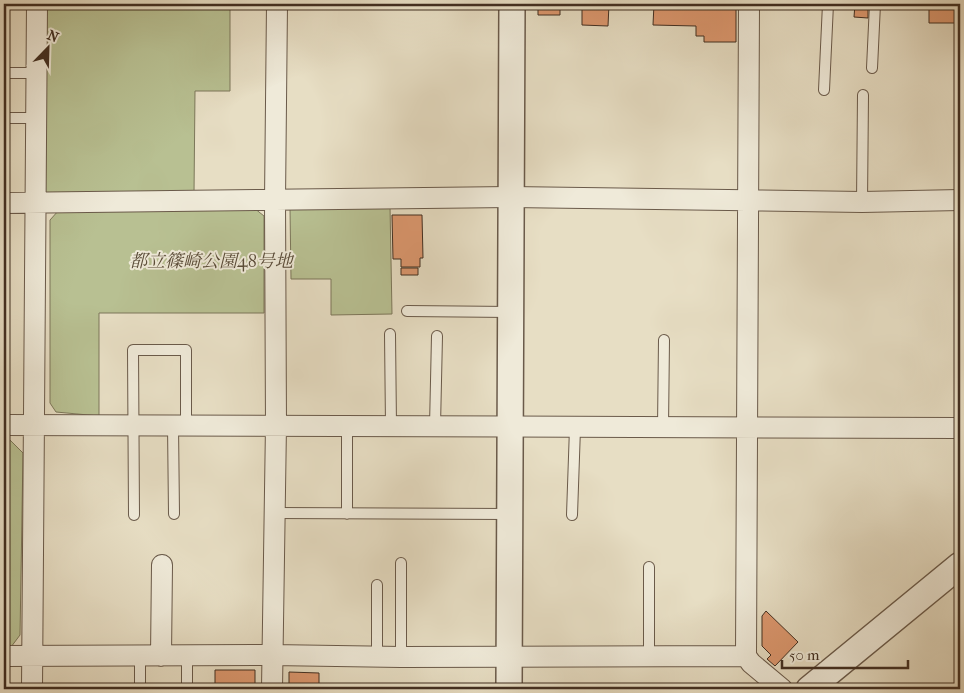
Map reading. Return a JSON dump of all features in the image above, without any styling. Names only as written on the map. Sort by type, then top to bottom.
[{"type":"street","points":[[32,689],[37,4]]},
{"type":"street","points":[[272,689],[276,425],[275,200],[277,4]]},
{"type":"street","points":[[509,689],[512,4]]},
{"type":"street","points":[[749,4],[746,656],[751,663],[782,689]]},
{"type":"street","points":[[4,203],[511,197],[862,202],[960,200]]},
{"type":"street","points":[[4,425],[960,428]]},
{"type":"street","points":[[809,689],[960,565]]},
{"type":"street","points":[[161,656],[162,566]]},
{"type":"street","points":[[4,656],[746,656]]},
{"type":"lane","points":[[824,90],[828,4]]},
{"type":"lane","points":[[872,68],[874,4]]},
{"type":"lane","points":[[4,73],[37,73]]},
{"type":"lane","points":[[862,202],[863,95]]},
{"type":"lane","points":[[4,118],[37,118]]},
{"type":"lane","points":[[407,311],[511,312]]},
{"type":"lane","points":[[390,334],[391,426]]},
{"type":"lane","points":[[435,426],[437,336]]},
{"type":"lane","points":[[663,427],[664,340]]},
{"type":"lane","points":[[134,515],[133,350],[186,350],[174,514]]},
{"type":"lane","points":[[347,427],[347,514]]},
{"type":"lane","points":[[572,515],[575,428]]},
{"type":"lane","points":[[275,513],[510,514]]},
{"type":"lane","points":[[401,563],[401,657]]},
{"type":"lane","points":[[649,567],[649,656]]},
{"type":"lane","points":[[377,585],[377,657]]},
{"type":"lane","points":[[188,655],[188,689]]},
{"type":"lane","points":[[140,656],[140,689]]},
{"type":"green space","points":[[47,4],[230,4],[230,91],[195,91],[194,194],[44,194]]},
{"type":"green space","points":[[390,206],[392,314],[331,315],[331,279],[291,279],[290,208]]},
{"type":"green space","name":"都立篠崎公園48号地","points":[[254,208],[264,216],[264,313],[99,313],[99,416],[56,412],[50,403],[50,220],[59,210]]},
{"type":"green space","points":[[8,438],[23,453],[20,635],[11,647],[4,647],[4,439]]},
{"type":"building","points":[[459,4],[492,4],[491,9],[459,9]]},
{"type":"building","points":[[538,4],[560,4],[560,15],[538,15]]},
{"type":"building","points":[[582,4],[609,4],[608,26],[582,25]]},
{"type":"building","points":[[654,4],[736,4],[736,42],[704,42],[704,36],[696,36],[696,26],[653,25]]},
{"type":"building","points":[[855,4],[868,4],[868,18],[854,17]]},
{"type":"building","points":[[881,4],[894,4],[894,9],[881,8]]},
{"type":"building","points":[[929,4],[960,4],[960,23],[929,23]]},
{"type":"building","points":[[392,215],[422,215],[423,258],[420,258],[420,267],[401,267],[401,259],[393,259]]},
{"type":"building","points":[[401,268],[418,268],[418,275],[401,275]]},
{"type":"building","points":[[766,611],[798,642],[775,666],[767,659],[771,655],[762,646],[762,616]]},
{"type":"building","points":[[215,670],[255,670],[255,689],[215,689]]},
{"type":"building","points":[[289,672],[319,673],[319,689],[289,689]]}]
